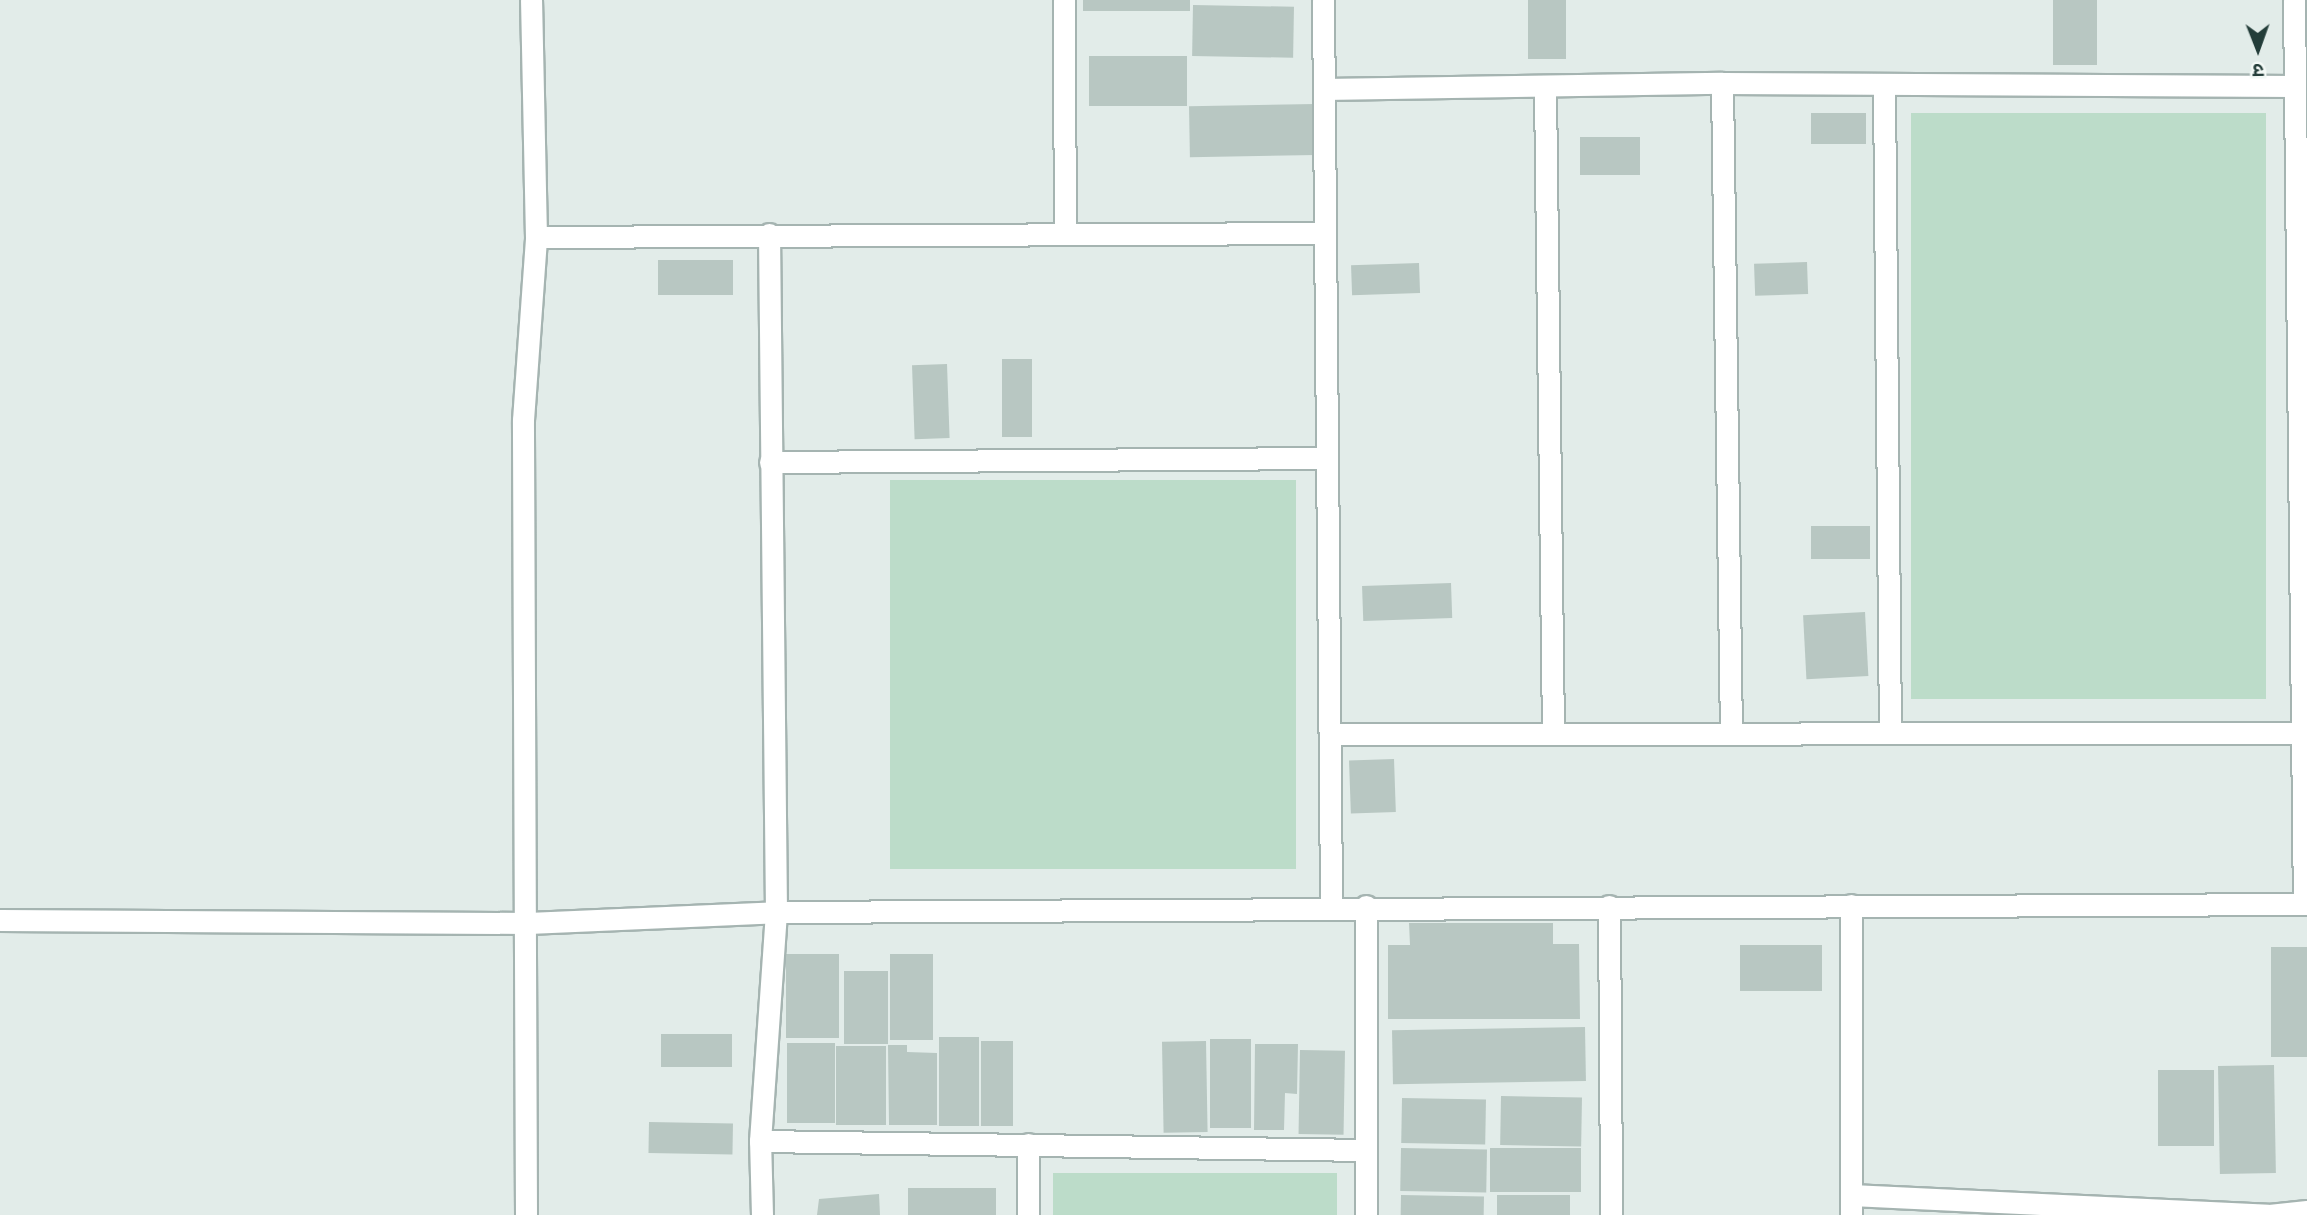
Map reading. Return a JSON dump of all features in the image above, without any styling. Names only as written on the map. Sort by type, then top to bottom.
[{"type":"street","points":[[526,1215],[528,923],[523,420],[536,237],[531,0]]},
{"type":"street","points":[[1064,0],[1065,231]]},
{"type":"street","points":[[1323,0],[1331,906]]},
{"type":"street","points":[[0,920],[528,923],[776,912],[1331,906],[2306,904],[2294,0]]},
{"type":"street","points":[[1324,89],[1545,89],[1722,83],[1884,87],[2295,86]]},
{"type":"street","points":[[1722,83],[1731,733]]},
{"type":"street","points":[[1884,87],[1890,733]]},
{"type":"street","points":[[1545,89],[1553,734]]},
{"type":"street","points":[[536,237],[1065,231],[1325,233]]},
{"type":"street","points":[[762,1215],[760,1141],[776,912],[769,234]]},
{"type":"street","points":[[770,462],[1327,458]]},
{"type":"street","points":[[1330,734],[2302,733]]},
{"type":"street","points":[[1851,905],[1851,1205],[2268,1215],[2307,1211]]},
{"type":"street","points":[[1366,906],[1366,1215]]},
{"type":"street","points":[[1609,906],[1611,1215]]},
{"type":"street","points":[[760,1141],[1365,1150]]},
{"type":"street","points":[[1028,1144],[1028,1215]]},
{"type":"green space","points":[[1911,113],[2266,113],[2266,699],[1911,699]]},
{"type":"green space","points":[[890,480],[1296,480],[1296,869],[890,869]]},
{"type":"green space","points":[[1053,1173],[1337,1173],[1337,1215],[1053,1215]]},
{"type":"building","points":[[1083,0],[1190,0],[1190,11],[1083,11]]},
{"type":"building","points":[[1528,0],[1566,0],[1566,59],[1528,59]]},
{"type":"building","points":[[2053,0],[2097,0],[2097,65],[2053,65]]},
{"type":"building","points":[[1193,5],[1294,7],[1293,58],[1192,56]]},
{"type":"building","points":[[1089,56],[1187,56],[1187,106],[1089,106]]},
{"type":"building","points":[[1315,104],[1316,155],[1190,157],[1189,106]]},
{"type":"building","points":[[1811,113],[1866,113],[1866,144],[1811,144]]},
{"type":"building","points":[[1580,137],[1640,137],[1640,175],[1580,175]]},
{"type":"building","points":[[658,260],[733,260],[733,295],[658,295]]},
{"type":"building","points":[[1807,262],[1808,294],[1755,296],[1754,264]]},
{"type":"building","points":[[1419,263],[1420,293],[1352,295],[1351,265]]},
{"type":"building","points":[[1002,359],[1032,359],[1032,437],[1002,437]]},
{"type":"building","points":[[947,364],[950,438],[915,439],[912,365]]},
{"type":"building","points":[[1811,526],[1870,526],[1870,559],[1811,559]]},
{"type":"building","points":[[1451,583],[1452,618],[1363,621],[1362,586]]},
{"type":"building","points":[[1865,612],[1868,676],[1806,679],[1803,615]]},
{"type":"building","points":[[1394,759],[1396,812],[1351,814],[1349,761]]},
{"type":"building","points":[[1409,923],[1553,923],[1553,944],[1579,944],[1580,1019],[1388,1019],[1388,945],[1410,945]]},
{"type":"building","points":[[1740,945],[1822,945],[1822,991],[1740,991]]},
{"type":"building","points":[[2271,947],[2307,947],[2307,1057],[2271,1057]]},
{"type":"building","points":[[786,954],[839,954],[839,1038],[786,1038]]},
{"type":"building","points":[[890,954],[933,954],[933,1040],[890,1040]]},
{"type":"building","points":[[844,971],[888,971],[888,1044],[844,1044]]},
{"type":"building","points":[[1585,1027],[1586,1081],[1393,1084],[1392,1030]]},
{"type":"building","points":[[661,1034],[732,1034],[732,1067],[661,1067]]},
{"type":"building","points":[[939,1037],[979,1037],[979,1126],[939,1126]]},
{"type":"building","points":[[1210,1039],[1251,1039],[1251,1128],[1210,1128]]},
{"type":"building","points":[[981,1041],[1013,1041],[1013,1126],[981,1126]]},
{"type":"building","points":[[1206,1041],[1208,1132],[1164,1133],[1162,1042]]},
{"type":"building","points":[[787,1043],[835,1043],[835,1123],[787,1123]]},
{"type":"building","points":[[1255,1044],[1298,1044],[1297,1094],[1285,1093],[1284,1130],[1254,1130]]},
{"type":"building","points":[[888,1045],[907,1045],[907,1052],[937,1053],[937,1125],[889,1125]]},
{"type":"building","points":[[836,1046],[886,1046],[886,1125],[836,1125]]},
{"type":"building","points":[[1300,1050],[1345,1051],[1344,1135],[1299,1134]]},
{"type":"building","points":[[2274,1065],[2276,1173],[2220,1174],[2218,1066]]},
{"type":"building","points":[[2158,1070],[2214,1070],[2214,1146],[2158,1146]]},
{"type":"building","points":[[1501,1096],[1582,1097],[1581,1146],[1500,1145]]},
{"type":"building","points":[[1402,1098],[1486,1099],[1485,1144],[1401,1143]]},
{"type":"building","points":[[649,1122],[733,1123],[732,1154],[648,1153]]},
{"type":"building","points":[[1401,1148],[1487,1150],[1486,1192],[1400,1191]]},
{"type":"building","points":[[1490,1148],[1581,1148],[1581,1192],[1490,1192]]},
{"type":"building","points":[[908,1188],[996,1188],[996,1215],[908,1215]]},
{"type":"building","points":[[879,1194],[880,1215],[817,1215],[819,1199]]},
{"type":"building","points":[[1401,1195],[1484,1196],[1484,1215],[1401,1215]]},
{"type":"building","points":[[1497,1195],[1570,1195],[1570,1215],[1497,1215]]}]
